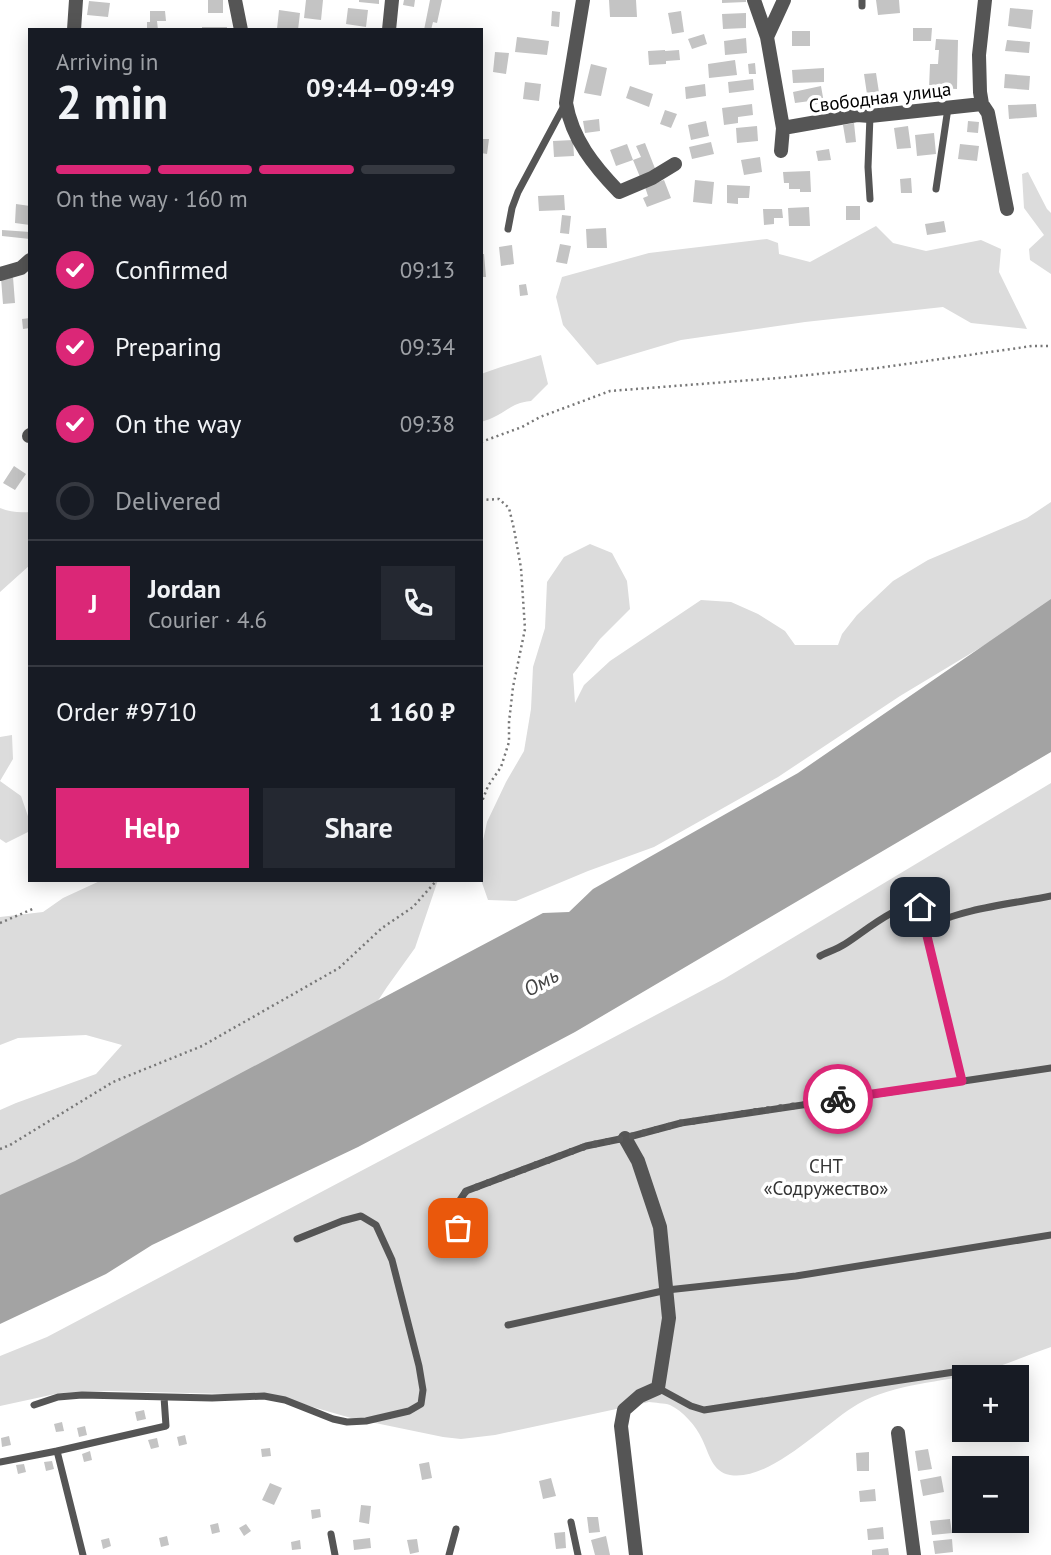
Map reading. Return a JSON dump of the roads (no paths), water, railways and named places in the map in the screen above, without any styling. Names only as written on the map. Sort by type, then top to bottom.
[{"type":"street","points":[[74,28],[76,0]]},
{"type":"street","points":[[235,0],[241,28]]},
{"type":"street","points":[[389,28],[392,0]]},
{"type":"street","points":[[583,0],[565,103],[568,118],[581,145],[597,169],[620,192],[675,164]]},
{"type":"street","points":[[754,0],[767,37],[783,128],[781,151]]},
{"type":"street","points":[[767,37],[783,0]]},
{"type":"street","points":[[985,0],[979,55],[980,92],[982,104],[988,113],[1007,208]]},
{"type":"street","name":"Свободная улица","points":[[783,128],[857,115],[870,116],[982,104]]},
{"type":"street","points":[[0,274],[21,268],[28,262]]},
{"type":"street","points":[[625,1138],[638,1161],[660,1227],[669,1318],[659,1388],[639,1396],[624,1410],[621,1426],[636,1555]]},
{"type":"street","points":[[898,1433],[915,1555]]},
{"type":"lane","points":[[508,229],[518,192],[565,103]]},
{"type":"lane","points":[[936,189],[948,108]]},
{"type":"lane","points":[[870,116],[870,199]]},
{"type":"lane","points":[[929,928],[941,919],[1051,897]]},
{"type":"lane","points":[[820,956],[843,945],[901,908],[913,905],[920,907],[929,928],[927,936],[962,1081]]},
{"type":"lane","points":[[458,1228],[460,1200],[466,1191],[586,1146],[681,1123],[1051,1068]]},
{"type":"lane","points":[[34,1405],[58,1397],[82,1395],[212,1398],[264,1396],[285,1400],[347,1422],[366,1421],[409,1411],[421,1404],[423,1390],[419,1366],[392,1260],[376,1225],[361,1216],[297,1239]]},
{"type":"lane","points":[[508,1325],[667,1290],[796,1276],[1051,1235]]},
{"type":"lane","points":[[659,1388],[691,1406],[704,1410],[952,1372]]},
{"type":"lane","points":[[0,1462],[166,1426],[164,1397]]},
{"type":"lane","points":[[57,1451],[83,1555]]},
{"type":"lane","points":[[571,1522],[578,1555]]},
{"type":"lane","points":[[449,1555],[456,1529]]},
{"type":"lane","points":[[331,1534],[335,1555]]},
{"type":"water","name":"Омь","points":[[1051,599],[1051,752],[575,1032],[358,1147],[152,1245],[106,1274],[0,1324],[0,1195],[75,1161],[543,913],[569,912],[593,889],[798,773]]},
{"type":"park label","name":"СНТ «Содружество»","points":[[826,1177]]}]
